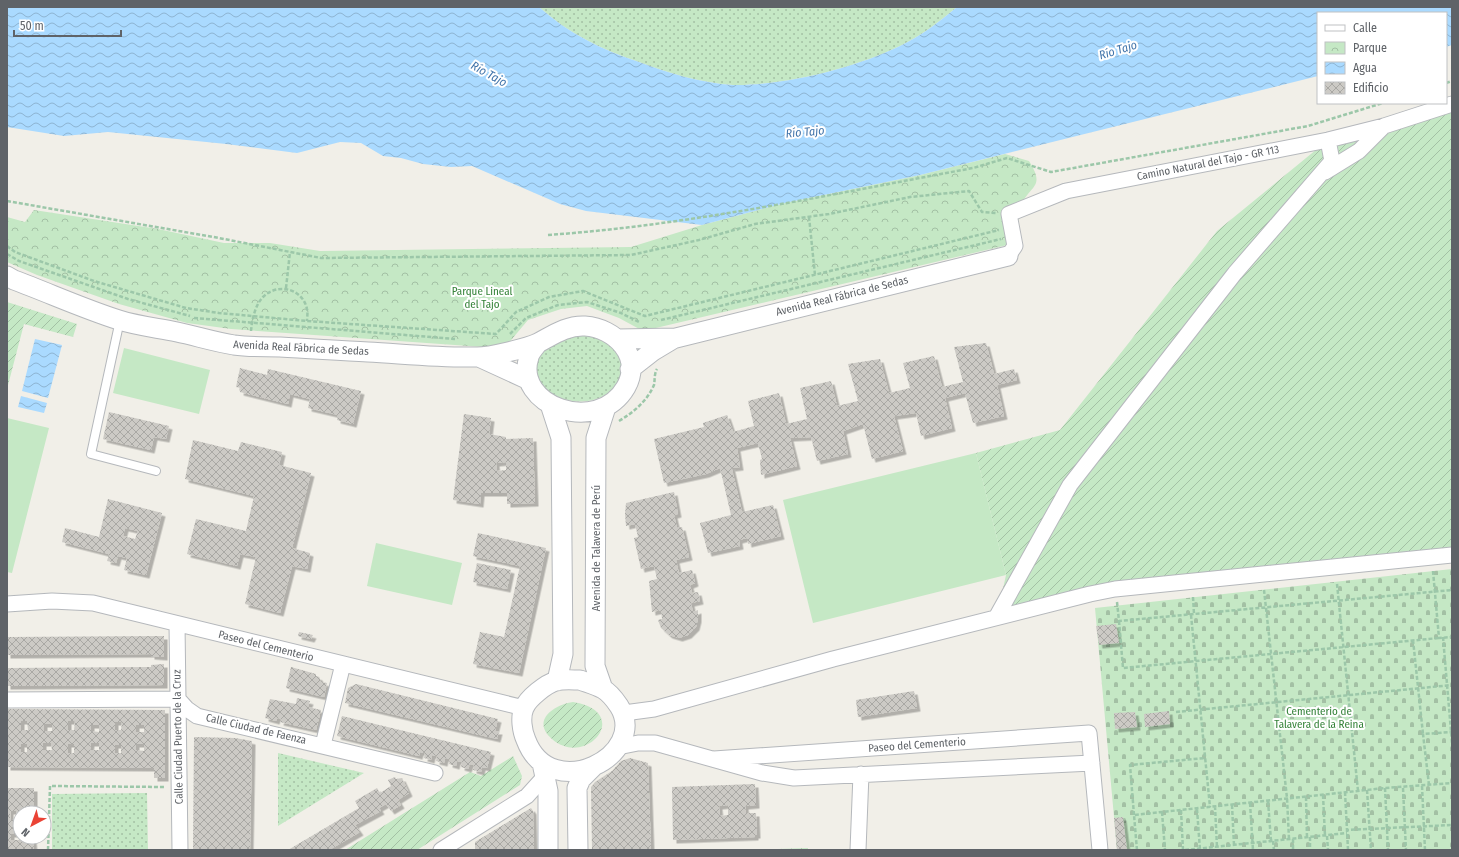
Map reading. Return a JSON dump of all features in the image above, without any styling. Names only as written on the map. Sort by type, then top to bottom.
[{"type":"street","name":"Camino Natural del Tajo - GR 113","points":[[1011,226],[1066,191],[1328,140],[1384,126],[1452,104]]},
{"type":"street","points":[[1319,176],[1359,151],[1384,126]]},
{"type":"street","points":[[997,616],[1070,485],[1235,274],[1332,161],[1328,140]]},
{"type":"street","points":[[1008,256],[1015,246],[1011,226]]},
{"type":"street","name":"Avenida Real Fábrica de Sedas","points":[[618,339],[676,338],[1008,256]]},
{"type":"street","name":"Avenida Real Fábrica de Sedas","points":[[9,278],[120,320],[234,345],[479,357],[538,343]]},
{"type":"street","name":"Avenida Real Fábrica de Sedas","points":[[584,326],[600,330],[618,339],[624,345],[629,354],[630,369],[627,385],[618,397],[606,407],[593,412],[579,413],[565,410],[550,404],[537,394],[529,380],[527,368],[529,356],[538,343],[551,334],[569,328],[584,326]]},
{"type":"street","name":"Avenida Real Fábrica de Sedas","points":[[630,369],[653,351],[676,338]]},
{"type":"street","name":"Avenida Real Fábrica de Sedas","points":[[479,357],[529,380]]},
{"type":"street","points":[[550,404],[561,438],[563,654],[556,681]]},
{"type":"street","name":"Avenida de Talavera de Perú","points":[[603,689],[595,666],[596,438],[606,407]]},
{"type":"street","points":[[624,713],[654,709],[826,661],[997,616],[1115,589],[1452,555]]},
{"type":"street","name":"Paseo del Cementerio","points":[[7,604],[52,601],[92,603],[524,708]]},
{"type":"street","name":"Calle Ciudad Puerto de la Cruz","points":[[177,624],[180,850]]},
{"type":"street","points":[[323,745],[343,664]]},
{"type":"street","points":[[544,769],[576,772],[594,766],[608,758],[618,748],[625,731],[624,713],[614,698],[603,689],[580,680],[556,681],[539,691],[524,708],[522,730],[528,747],[544,769],[548,791],[548,850]]},
{"type":"street","points":[[7,700],[178,700]]},
{"type":"street","name":"Calle Ciudad de Faenza","points":[[178,700],[197,716],[435,773]]},
{"type":"street","name":"Paseo del Cementerio","points":[[714,759],[1089,733],[1100,850]]},
{"type":"street","name":"Paseo del Cementerio","points":[[618,748],[638,743],[655,743],[762,773],[794,778],[1092,763]]},
{"type":"street","points":[[578,850],[577,788],[581,779],[594,766]]},
{"type":"street","points":[[441,850],[527,796],[544,769]]},
{"type":"street","points":[[858,850],[861,774]]},
{"type":"lane","points":[[120,320],[91,454],[156,471]]},
{"type":"path","points":[[548,235],[607,231],[689,220],[973,168],[1007,158],[1051,172],[1308,126],[1380,104]]},
{"type":"path","points":[[7,201],[220,238],[321,258],[631,255],[699,240],[755,224],[809,217],[910,197],[970,191],[982,212],[1011,226]]},
{"type":"path","points":[[809,217],[815,275]]},
{"type":"path","points":[[7,246],[15,252],[94,281],[186,308],[307,322],[496,334],[516,312],[549,297],[583,292],[646,316],[1011,226]]},
{"type":"path","points":[[658,321],[1011,226]]},
{"type":"path","points":[[286,288],[290,252]]},
{"type":"path","points":[[7,254],[19,261],[128,299],[196,318],[463,340]]},
{"type":"path","points":[[253,316],[263,297],[278,288],[286,288],[303,299],[307,310],[307,322]]},
{"type":"path","points":[[507,338],[526,318],[558,305],[565,304],[587,302],[621,313],[643,324]]},
{"type":"path","points":[[672,318],[676,338]]},
{"type":"path","points":[[616,423],[632,414],[647,398],[654,383],[655,371],[660,365]]},
{"type":"path","points":[[1431,557],[1439,638]]},
{"type":"path","points":[[1337,584],[1358,791]]},
{"type":"path","points":[[1115,589],[1123,668],[1452,637]]},
{"type":"path","points":[[1264,590],[1287,798],[1289,840]]},
{"type":"path","points":[[1119,621],[1452,590]]},
{"type":"path","points":[[1193,598],[1196,661],[1210,807]]},
{"type":"path","points":[[1443,637],[1452,743]]},
{"type":"path","points":[[1413,640],[1429,785]]},
{"type":"path","points":[[1176,712],[1276,701],[1349,696],[1419,687],[1452,685]]},
{"type":"path","points":[[1423,734],[1452,732]]},
{"type":"path","points":[[1136,850],[1130,765],[1205,758]]},
{"type":"path","points":[[1134,815],[1345,792],[1452,783]]},
{"type":"path","points":[[48,850],[50,786],[179,787]]},
{"type":"path","points":[[1422,786],[1425,850]]},
{"type":"path","points":[[1385,788],[1388,850]]},
{"type":"path","points":[[1403,788],[1406,850]]},
{"type":"path","points":[[1367,790],[1371,850]]},
{"type":"path","points":[[1345,792],[1348,850]]},
{"type":"path","points":[[1323,795],[1328,850]]},
{"type":"path","points":[[1306,797],[1310,850]]},
{"type":"path","points":[[1268,801],[1274,850]]},
{"type":"path","points":[[1250,802],[1253,850]]},
{"type":"path","points":[[1232,805],[1236,850]]},
{"type":"path","points":[[1215,806],[1218,848]]},
{"type":"path","points":[[1197,808],[1200,849]]},
{"type":"path","points":[[1181,810],[1184,850],[1218,848],[1326,836],[1369,829],[1452,825]]},
{"type":"path","points":[[1162,812],[1165,850]]},
{"type":"path","points":[[1293,839],[1293,850]]},
{"type":"green space","points":[[539,7],[957,7],[915,38],[862,62],[796,79],[753,85],[733,85],[685,77],[612,52],[574,33]]},
{"type":"green space","points":[[1452,104],[1452,553],[1072,598],[997,616],[1006,575],[976,453],[1060,430],[1217,231],[1328,140]]},
{"type":"green space","name":"Parque Lineal del Tajo","points":[[1005,154],[1029,161],[1036,177],[1036,182],[1023,201],[1019,212],[1018,221],[1020,242],[643,331],[619,318],[587,306],[561,309],[528,320],[506,346],[497,348],[231,329],[187,323],[119,304],[37,275],[7,262],[7,217],[25,222],[34,210],[158,229],[224,243],[270,243],[320,251],[631,247],[702,225],[785,203],[920,175]]},
{"type":"green space","points":[[7,302],[77,324],[73,337],[24,324],[7,389]]},
{"type":"green space","points":[[567,335],[599,336],[623,355],[624,377],[608,393],[592,400],[574,401],[556,396],[540,384],[531,363],[534,354]]},
{"type":"green space","points":[[124,348],[210,370],[199,414],[113,393]]},
{"type":"green space","points":[[7,418],[49,428],[12,573],[7,572]]},
{"type":"green space","points":[[976,453],[1006,575],[813,623],[783,500]]},
{"type":"green space","points":[[376,543],[462,563],[452,605],[367,586]]},
{"type":"green space","name":"Cementerio de Talavera de la Reina","points":[[1452,569],[1452,850],[1117,850],[1095,608]]},
{"type":"green space","points":[[573,702],[591,708],[600,716],[602,726],[598,736],[590,743],[578,747],[565,746],[552,739],[546,732],[544,726],[544,720],[552,710]]},
{"type":"green space","points":[[278,753],[364,773],[278,826]]},
{"type":"green space","points":[[513,756],[522,776],[520,785],[417,850],[345,850],[470,772],[481,776]]},
{"type":"green space","points":[[147,793],[148,850],[52,850],[52,794]]},
{"type":"green space","points":[[808,848],[808,850],[747,850]]},
{"type":"water","name":"Río Tajo","points":[[7,7],[539,7],[562,25],[586,40],[625,57],[685,77],[721,84],[753,85],[796,79],[862,62],[915,38],[957,7],[1452,7],[1452,45],[1447,47],[1447,12],[1317,12],[1317,76],[920,175],[785,203],[702,225],[586,211],[560,204],[472,166],[451,167],[423,164],[401,158],[383,156],[361,143],[340,142],[297,153],[108,132],[64,136],[7,127]]},
{"type":"water","points":[[35,339],[62,345],[48,398],[22,391]]},
{"type":"water","points":[[21,396],[47,403],[44,413],[18,407]]},
{"type":"building","points":[[986,343],[994,374],[1014,369],[1017,380],[997,385],[1004,416],[973,423],[965,393],[945,398],[952,428],[921,436],[916,413],[894,416],[903,451],[872,459],[863,424],[843,431],[848,454],[817,461],[811,437],[790,438],[797,466],[761,475],[760,460],[762,459],[758,443],[737,448],[740,467],[732,468],[731,465],[742,512],[773,505],[781,536],[748,544],[747,538],[739,540],[740,546],[708,553],[700,523],[731,515],[720,468],[706,474],[664,483],[654,439],[704,427],[703,423],[727,415],[733,432],[754,426],[748,401],[779,393],[786,424],[807,419],[800,388],[831,381],[837,406],[858,401],[848,364],[880,359],[889,393],[910,388],[903,363],[934,356],[942,387],[963,382],[954,347]]},
{"type":"building","points":[[240,368],[267,375],[268,369],[361,391],[353,424],[337,420],[338,415],[308,408],[310,399],[290,394],[288,404],[240,392],[241,388],[236,387]]},
{"type":"building","points":[[109,412],[169,426],[166,439],[154,437],[151,450],[103,439]]},
{"type":"building","points":[[464,414],[491,418],[489,434],[506,437],[506,439],[533,438],[535,503],[507,504],[507,493],[481,493],[480,504],[453,500]],"holes":[[[506,462],[506,470],[497,471],[496,463]]]},
{"type":"building","points":[[193,440],[238,451],[241,442],[282,452],[279,465],[311,473],[292,548],[310,553],[307,569],[292,566],[280,613],[245,604],[256,557],[240,554],[237,566],[187,554],[196,519],[246,531],[254,496],[185,479]]},
{"type":"building","points":[[674,492],[678,514],[674,515],[677,528],[682,527],[689,557],[676,560],[679,573],[692,570],[695,583],[690,585],[692,593],[698,592],[700,601],[691,603],[693,612],[698,610],[696,627],[688,635],[679,638],[669,635],[661,628],[658,620],[662,619],[661,610],[652,612],[649,581],[657,579],[654,566],[641,569],[634,538],[638,537],[635,524],[626,526],[625,514],[626,503]]},
{"type":"building","points":[[108,499],[162,513],[146,575],[124,570],[127,558],[118,556],[116,563],[107,561],[109,554],[62,542],[65,528],[99,537]],"holes":[[[125,528],[138,531],[135,539],[123,536]]]},
{"type":"building","points":[[478,533],[546,548],[519,673],[473,664],[480,632],[504,637],[520,566],[473,556]]},
{"type":"building","points":[[477,563],[511,570],[507,589],[473,582]]},
{"type":"building","points":[[1116,624],[1119,643],[1099,645],[1096,626]]},
{"type":"building","points":[[299,632],[313,635],[311,639],[298,636]]},
{"type":"building","points":[[164,636],[164,657],[151,656],[151,654],[7,655],[7,637]]},
{"type":"building","points":[[164,664],[164,685],[7,686],[7,668],[151,667],[151,665]]},
{"type":"building","points":[[291,667],[316,674],[321,682],[327,683],[324,697],[286,688]]},
{"type":"building","points":[[356,684],[498,719],[495,731],[499,731],[497,739],[345,703],[348,688]]},
{"type":"building","points":[[914,691],[917,708],[858,717],[856,700]]},
{"type":"building","points":[[297,698],[310,701],[308,707],[321,710],[316,730],[280,722],[281,719],[277,718],[276,721],[265,718],[270,699],[296,704]]},
{"type":"building","points":[[7,709],[165,710],[165,778],[154,778],[154,768],[7,767]],"holes":[[[21,721],[27,721],[28,730],[21,730]],[[68,721],[75,721],[74,730],[68,730]],[[115,722],[122,722],[121,730],[115,730]],[[44,724],[52,724],[52,731],[44,731]],[[91,725],[99,725],[99,732],[91,731]],[[136,725],[144,725],[144,732],[136,732]],[[43,743],[51,743],[52,750],[43,750]],[[91,743],[99,743],[99,750],[90,750]],[[21,744],[27,744],[27,752],[21,752]],[[68,744],[74,744],[74,753],[68,753]],[[136,744],[144,744],[144,751],[136,750]],[[115,745],[121,745],[121,753],[115,753]]]},
{"type":"building","points":[[1169,711],[1170,724],[1145,727],[1144,714]]},
{"type":"building","points":[[1135,712],[1137,727],[1115,729],[1114,713]]},
{"type":"building","points":[[342,716],[491,752],[487,768],[482,767],[481,772],[473,770],[474,765],[470,764],[468,769],[461,767],[462,762],[457,761],[456,766],[449,764],[450,759],[445,758],[444,763],[436,761],[437,756],[432,755],[431,760],[424,758],[425,753],[420,752],[419,756],[337,736]]},
{"type":"building","points":[[194,737],[235,738],[252,741],[250,850],[193,850]]},
{"type":"building","points":[[630,758],[648,763],[651,850],[592,850],[591,787],[595,782],[612,771],[621,761]]},
{"type":"building","points":[[395,777],[396,779],[402,778],[409,793],[398,800],[401,805],[391,811],[386,804],[379,808],[381,811],[355,825],[360,832],[329,850],[288,850],[359,808],[355,801],[377,788],[380,793],[391,786],[388,780]]},
{"type":"building","points":[[755,784],[756,805],[745,806],[746,813],[756,813],[757,835],[755,835],[755,837],[673,840],[672,787]],"holes":[[[728,805],[728,815],[720,816],[719,806]]]},
{"type":"building","points":[[7,788],[34,788],[34,805],[12,805],[10,819],[12,819],[12,845],[34,845],[34,850],[7,850]]},
{"type":"building","points":[[531,808],[533,811],[534,850],[475,850],[475,842]]},
{"type":"building","points":[[1123,817],[1127,850],[1117,850],[1114,818]]}]
